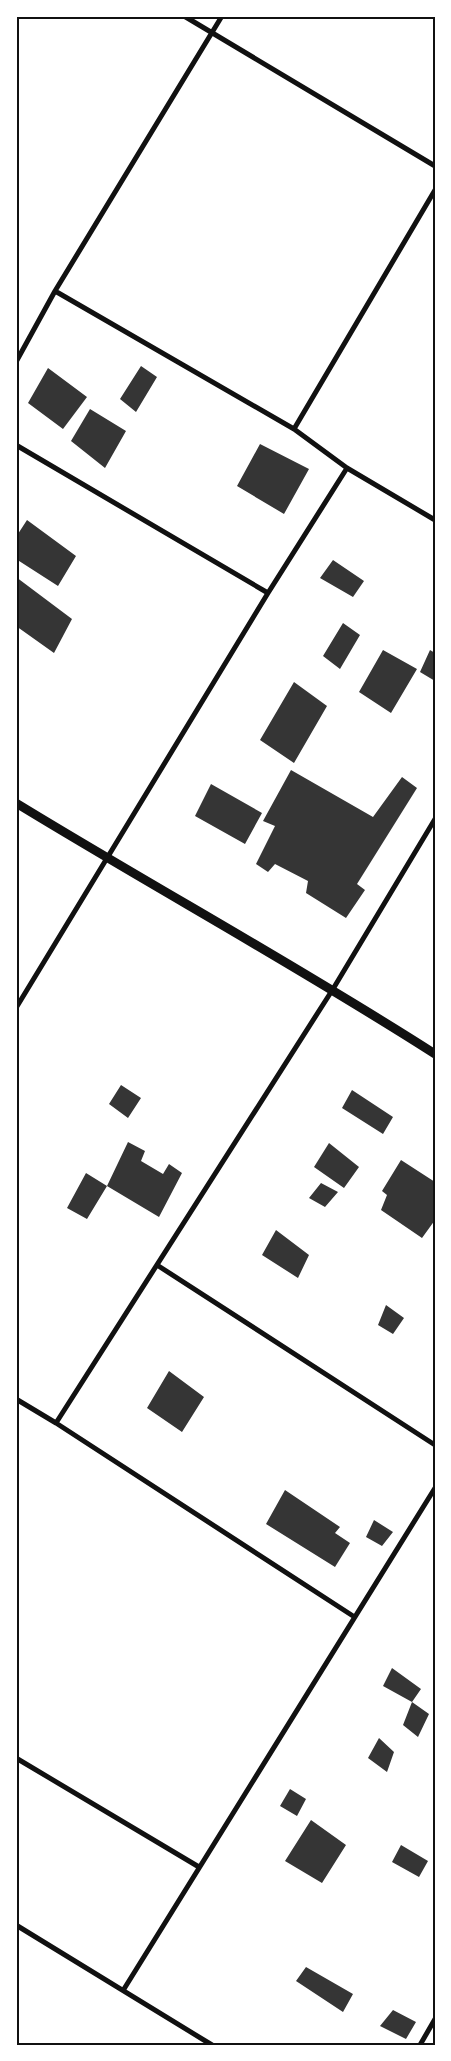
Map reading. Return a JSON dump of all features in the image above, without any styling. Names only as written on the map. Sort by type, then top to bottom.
[{"type":"street","points":[[184,16],[435,166]]},
{"type":"street","points":[[16,362],[55,291],[222,16]]},
{"type":"street","points":[[294,429],[435,190]]},
{"type":"street","points":[[55,291],[294,429],[347,468],[435,520]]},
{"type":"street","points":[[16,445],[268,593]]},
{"type":"street","points":[[16,1008],[268,593],[347,468]]},
{"type":"street","points":[[16,802],[106,858],[333,989],[435,1054]]},
{"type":"street","points":[[56,1422],[333,989],[435,819]]},
{"type":"street","points":[[158,1265],[435,1445]]},
{"type":"street","points":[[16,1399],[56,1422],[353,1616]]},
{"type":"street","points":[[124,1989],[353,1616],[435,1488]]},
{"type":"street","points":[[16,1758],[199,1866]]},
{"type":"street","points":[[16,1925],[124,1989],[212,2045]]},
{"type":"street","points":[[420,2045],[435,2019]]},
{"type":"building","points":[[141,366],[157,377],[136,412],[120,399]]},
{"type":"building","points":[[48,368],[87,397],[63,429],[28,403]]},
{"type":"building","points":[[90,409],[126,431],[105,468],[71,441]]},
{"type":"building","points":[[260,444],[309,469],[284,514],[237,486]]},
{"type":"building","points":[[27,520],[76,556],[58,586],[16,559],[16,537]]},
{"type":"building","points":[[333,560],[364,581],[353,597],[320,578]]},
{"type":"building","points":[[16,577],[72,619],[54,653],[16,626]]},
{"type":"building","points":[[343,623],[360,635],[340,669],[323,656]]},
{"type":"building","points":[[383,650],[417,669],[391,713],[359,692]]},
{"type":"building","points":[[430,650],[435,653],[435,681],[420,672]]},
{"type":"building","points":[[294,682],[327,706],[294,763],[260,740]]},
{"type":"building","points":[[291,770],[373,817],[402,777],[417,788],[357,884],[365,890],[346,918],[306,893],[308,881],[275,864],[268,872],[256,864],[275,826],[263,821]]},
{"type":"building","points":[[211,784],[262,813],[245,844],[195,816]]},
{"type":"building","points":[[121,1085],[141,1098],[128,1118],[109,1104]]},
{"type":"building","points":[[352,1090],[393,1117],[383,1134],[342,1108]]},
{"type":"building","points":[[128,1142],[145,1151],[141,1161],[163,1174],[169,1164],[182,1173],[159,1217],[107,1186]]},
{"type":"building","points":[[329,1143],[359,1167],[344,1188],[314,1167]]},
{"type":"building","points":[[401,1160],[435,1182],[435,1220],[422,1238],[381,1210],[387,1195],[382,1191]]},
{"type":"building","points":[[86,1173],[107,1186],[87,1219],[67,1208]]},
{"type":"building","points":[[321,1183],[338,1192],[325,1207],[309,1198]]},
{"type":"building","points":[[276,1230],[309,1255],[298,1278],[262,1255]]},
{"type":"building","points":[[386,1305],[404,1318],[393,1334],[378,1325]]},
{"type":"building","points":[[169,1371],[204,1397],[182,1432],[147,1408]]},
{"type":"building","points":[[285,1490],[340,1527],[335,1533],[350,1543],[335,1567],[266,1524]]},
{"type":"building","points":[[374,1520],[393,1532],[382,1546],[366,1537]]},
{"type":"building","points":[[392,1668],[421,1689],[412,1702],[383,1686]]},
{"type":"building","points":[[412,1702],[429,1714],[418,1737],[403,1725]]},
{"type":"building","points":[[379,1738],[394,1752],[387,1772],[368,1758]]},
{"type":"building","points":[[290,1789],[306,1799],[297,1816],[280,1806]]},
{"type":"building","points":[[311,1820],[346,1845],[322,1883],[285,1861]]},
{"type":"building","points":[[401,1845],[428,1861],[419,1877],[392,1862]]},
{"type":"building","points":[[306,1967],[353,1994],[343,2012],[296,1981]]},
{"type":"building","points":[[393,2010],[416,2022],[406,2039],[380,2026]]}]
